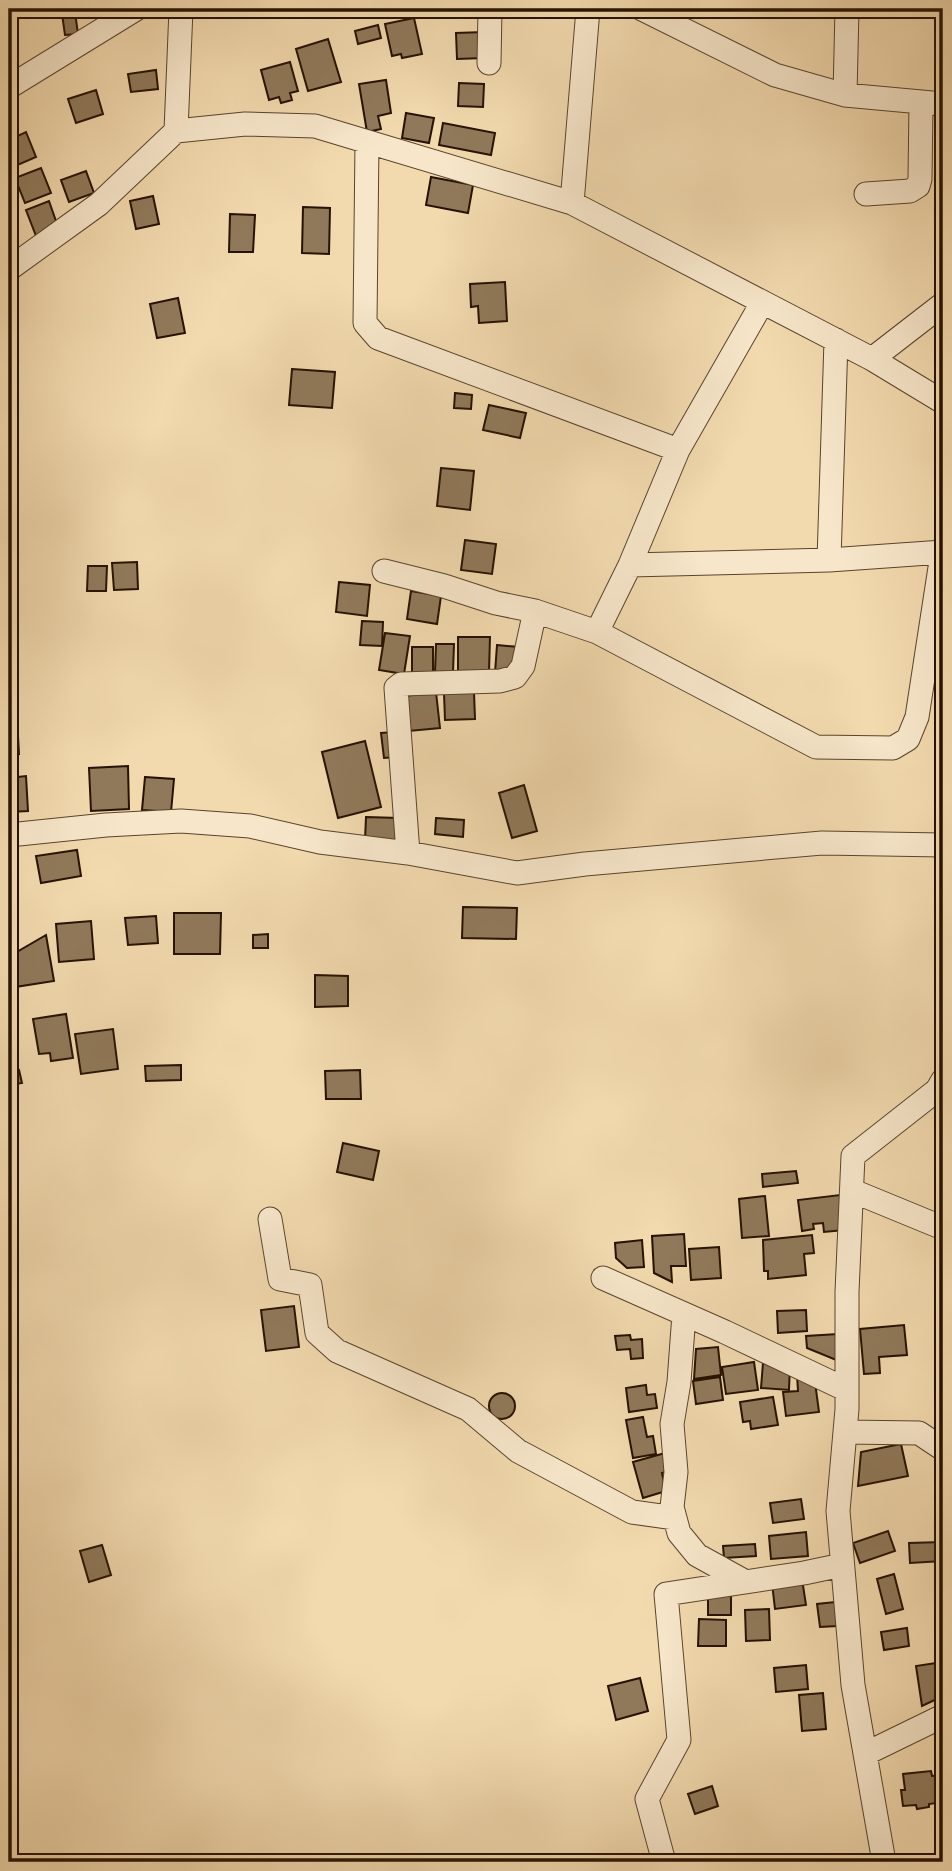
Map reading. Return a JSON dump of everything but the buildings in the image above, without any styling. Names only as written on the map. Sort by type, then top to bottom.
[{"type":"street","points":[[9,87],[136,9]]},
{"type":"street","points":[[176,131],[181,9]]},
{"type":"street","points":[[489,63],[490,9]]},
{"type":"street","points":[[572,204],[588,9]]},
{"type":"street","points":[[642,9],[775,75],[845,95],[932,103],[918,186],[910,191],[866,194]]},
{"type":"street","points":[[845,95],[847,9]]},
{"type":"street","points":[[9,269],[99,204],[176,131],[245,124],[315,127],[572,204],[872,359],[943,402]]},
{"type":"street","points":[[367,142],[365,323],[369,330],[378,338],[678,450]]},
{"type":"street","points":[[597,632],[630,565],[678,450],[762,303]]},
{"type":"street","points":[[872,359],[943,304]]},
{"type":"street","points":[[829,560],[835,340]]},
{"type":"street","points":[[384,571],[496,603],[535,611],[597,632],[817,747],[893,748],[908,739],[917,718],[943,550],[829,560],[630,565]]},
{"type":"street","points":[[408,853],[396,688],[401,684],[500,681],[515,677],[523,666],[535,611]]},
{"type":"street","points":[[9,835],[181,821],[250,826],[320,842],[408,853],[517,873],[585,864],[822,843],[943,845]]},
{"type":"street","points":[[884,1862],[853,1685],[838,1511],[847,1390],[847,1292],[853,1156],[936,1090],[943,1080]]},
{"type":"street","points":[[853,1191],[943,1228]]},
{"type":"street","points":[[270,1219],[280,1279],[310,1285],[317,1333],[337,1351],[468,1409],[518,1451],[632,1512],[675,1518]]},
{"type":"street","points":[[603,1278],[847,1390]]},
{"type":"street","points":[[684,1314],[679,1382],[672,1424],[676,1472],[671,1507],[679,1533],[697,1555],[744,1581]]},
{"type":"street","points":[[845,1432],[919,1433],[943,1449]]},
{"type":"street","points":[[664,1862],[647,1799],[679,1740],[666,1594],[842,1565]]},
{"type":"street","points":[[865,1755],[943,1717]]}]
